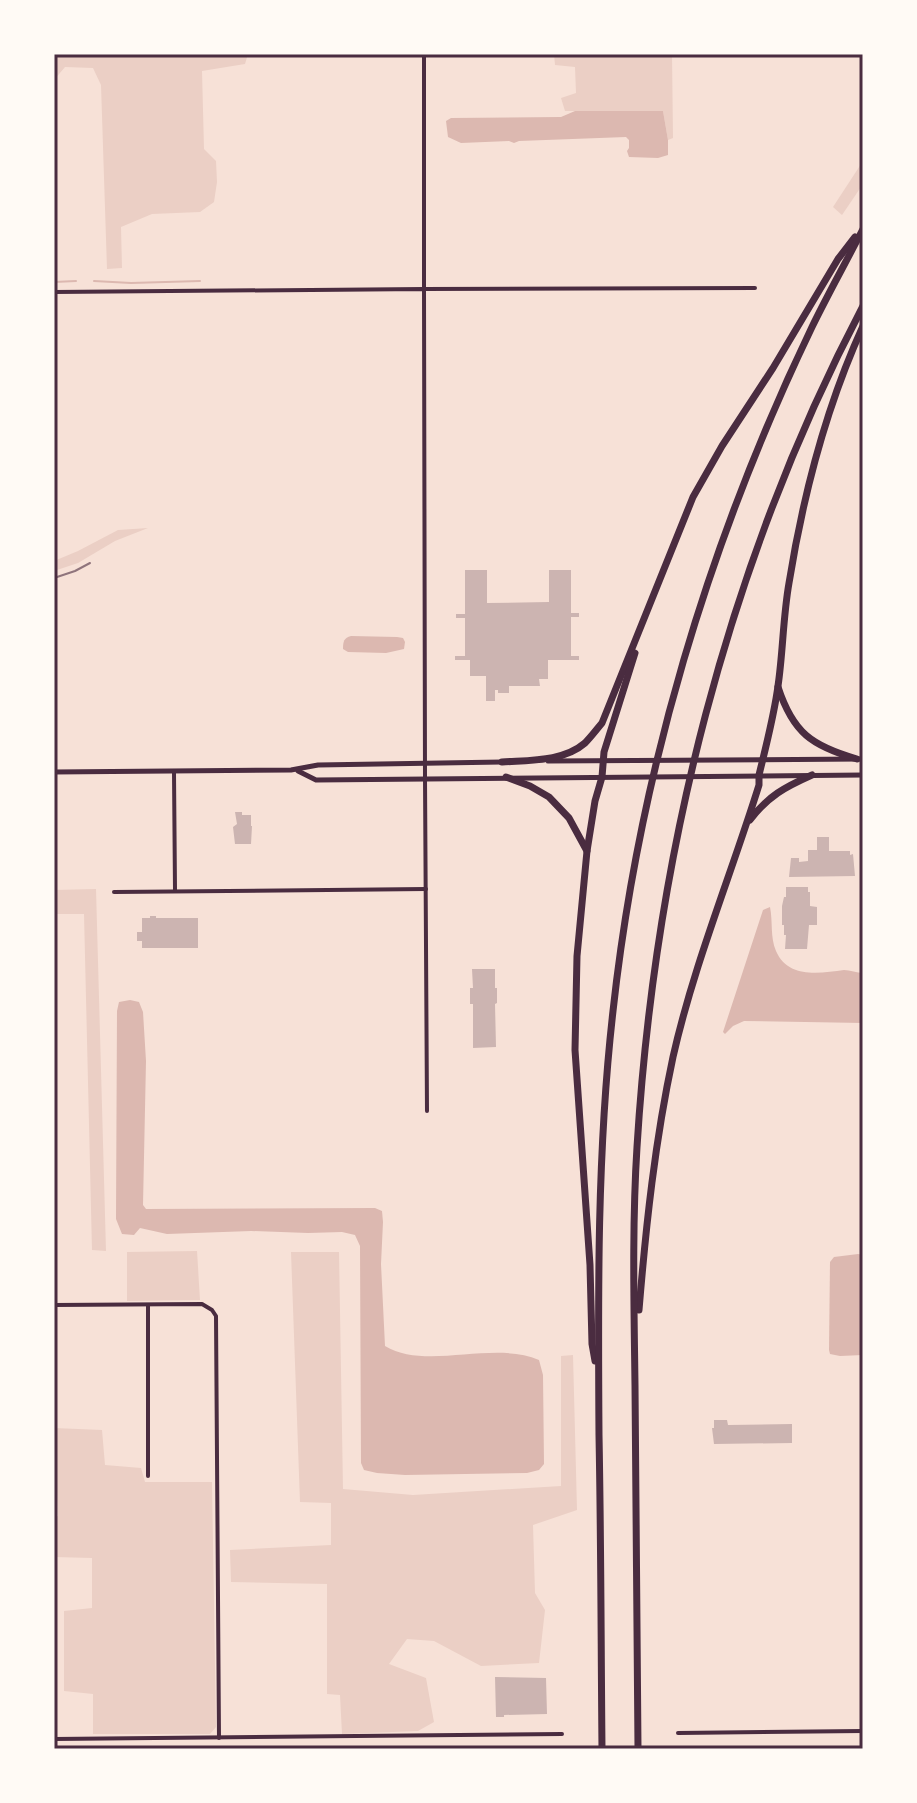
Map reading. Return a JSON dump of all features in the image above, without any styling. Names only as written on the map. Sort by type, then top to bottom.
[{"type":"highway","points":[[502,762],[555,757],[573,751],[585,743],[602,723],[693,497],[838,259],[863,228]]},
{"type":"highway","points":[[602,1749],[598,1266],[601,1158],[611,1022],[622,935],[649,795],[675,692],[708,584],[749,472],[813,326],[863,228]]},
{"type":"highway","points":[[638,1749],[635,1189],[642,1072],[657,946],[684,800],[725,643],[787,470],[863,306]]},
{"type":"highway","points":[[635,1355],[652,1174],[674,1057],[692,988],[759,786],[778,686],[783,623],[796,543],[832,406],[863,326]]},
{"type":"highway","points":[[599,1383],[592,1344],[590,1265],[575,1050],[577,956],[587,851],[603,760],[651,602]]},
{"type":"highway","points":[[778,686],[785,708],[797,728],[831,752],[860,759]]},
{"type":"highway","points":[[746,825],[763,803],[789,785],[812,775]]},
{"type":"highway","points":[[506,777],[549,797],[569,818],[587,851]]},
{"type":"main road","points":[[54,772],[174,773],[297,770],[318,765],[603,760],[860,759]]},
{"type":"main road","points":[[297,770],[316,780],[863,775]]},
{"type":"street","points":[[424,54],[427,1111]]},
{"type":"street","points":[[54,292],[755,288]]},
{"type":"street","points":[[174,773],[175,890]]},
{"type":"street","points":[[114,892],[426,889]]},
{"type":"street","points":[[54,1305],[202,1304],[216,1316],[219,1738]]},
{"type":"street","points":[[148,1305],[148,1476]]},
{"type":"street","points":[[678,1733],[863,1731]]},
{"type":"street","points":[[54,1739],[562,1734]]},
{"type":"shaded area","points":[[54,54],[248,54],[245,64],[202,71],[204,149],[216,161],[214,202],[200,212],[152,214],[121,227],[122,268],[107,269],[101,85],[93,68],[65,67],[54,80]]},
{"type":"shaded area","points":[[554,54],[672,54],[673,138],[668,140],[663,111],[565,111],[561,98],[576,93],[575,67],[555,65]]},
{"type":"shaded area","points":[[575,111],[663,111],[668,155],[658,158],[629,157],[629,140],[626,137],[461,143],[448,137],[446,121],[451,118],[561,117]]},
{"type":"shaded area","points":[[863,161],[863,184],[842,215],[833,207]]},
{"type":"shaded area","points":[[148,528],[115,541],[78,563],[54,571],[54,561],[118,530]]},
{"type":"shaded area","points":[[351,636],[403,638],[404,649],[386,653],[348,652],[343,649],[343,644]]},
{"type":"shaded area","points":[[96,889],[106,1251],[92,1250],[84,914],[54,914],[54,890]]},
{"type":"shaded area","points":[[770,907],[774,946],[788,966],[806,972],[844,970],[863,973],[863,1023],[744,1021],[725,1034],[723,1032],[763,910]]},
{"type":"shaded area","points":[[119,1002],[139,1002],[143,1012],[146,1061],[143,1205],[146,1209],[375,1208],[382,1211],[385,1346],[420,1356],[501,1353],[539,1360],[543,1375],[544,1464],[539,1470],[527,1473],[405,1475],[364,1470],[361,1463],[360,1246],[355,1235],[342,1232],[251,1231],[167,1234],[140,1228],[134,1235],[122,1234],[116,1219],[117,1011]]},
{"type":"shaded area","points":[[197,1251],[200,1300],[127,1301],[127,1252]]},
{"type":"shaded area","points":[[291,1252],[339,1252],[343,1489],[413,1495],[561,1486],[561,1356],[573,1355],[577,1510],[533,1525],[535,1593],[545,1610],[539,1663],[481,1666],[434,1641],[407,1639],[389,1664],[426,1678],[434,1722],[418,1731],[342,1734],[340,1695],[327,1694],[327,1584],[231,1582],[230,1550],[331,1545],[331,1503],[300,1502]]},
{"type":"shaded area","points":[[863,1255],[863,1355],[830,1354],[830,1262],[834,1257]]},
{"type":"shaded area","points":[[54,1428],[102,1430],[105,1465],[141,1468],[145,1482],[212,1482],[216,1727],[210,1734],[93,1734],[93,1694],[64,1691],[64,1611],[92,1608],[92,1558],[54,1557],[54,1517],[58,1516],[54,1486]]},
{"type":"building","points":[[465,570],[487,570],[487,603],[549,602],[549,570],[571,570],[571,613],[579,613],[579,617],[571,617],[571,656],[579,656],[579,660],[548,660],[548,679],[539,679],[540,686],[509,686],[509,693],[495,690],[495,701],[486,701],[486,676],[470,676],[470,660],[455,660],[455,656],[465,656],[465,618],[456,618],[456,614],[465,614]]},
{"type":"building","points":[[235,812],[251,815],[251,844],[235,844]]},
{"type":"building","points":[[817,837],[829,837],[829,851],[850,851],[850,855],[853,854],[855,876],[789,877],[791,858],[799,858],[799,862],[808,861],[808,850],[817,850]]},
{"type":"building","points":[[786,887],[808,887],[810,906],[817,907],[817,925],[809,925],[807,949],[785,949],[782,906]]},
{"type":"building","points":[[142,918],[198,918],[198,948],[142,948],[142,941],[137,941],[137,932],[142,932]]},
{"type":"building","points":[[472,969],[495,969],[496,1047],[473,1048],[473,1004],[470,1004]]},
{"type":"building","points":[[714,1420],[727,1420],[728,1425],[792,1424],[792,1443],[714,1444]]},
{"type":"building","points":[[495,1677],[546,1678],[547,1714],[496,1717]]},
{"type":"waterway","points":[[54,282],[76,281]]},
{"type":"waterway","points":[[94,281],[200,281]]},
{"type":"railway","points":[[54,578],[90,563]]}]
